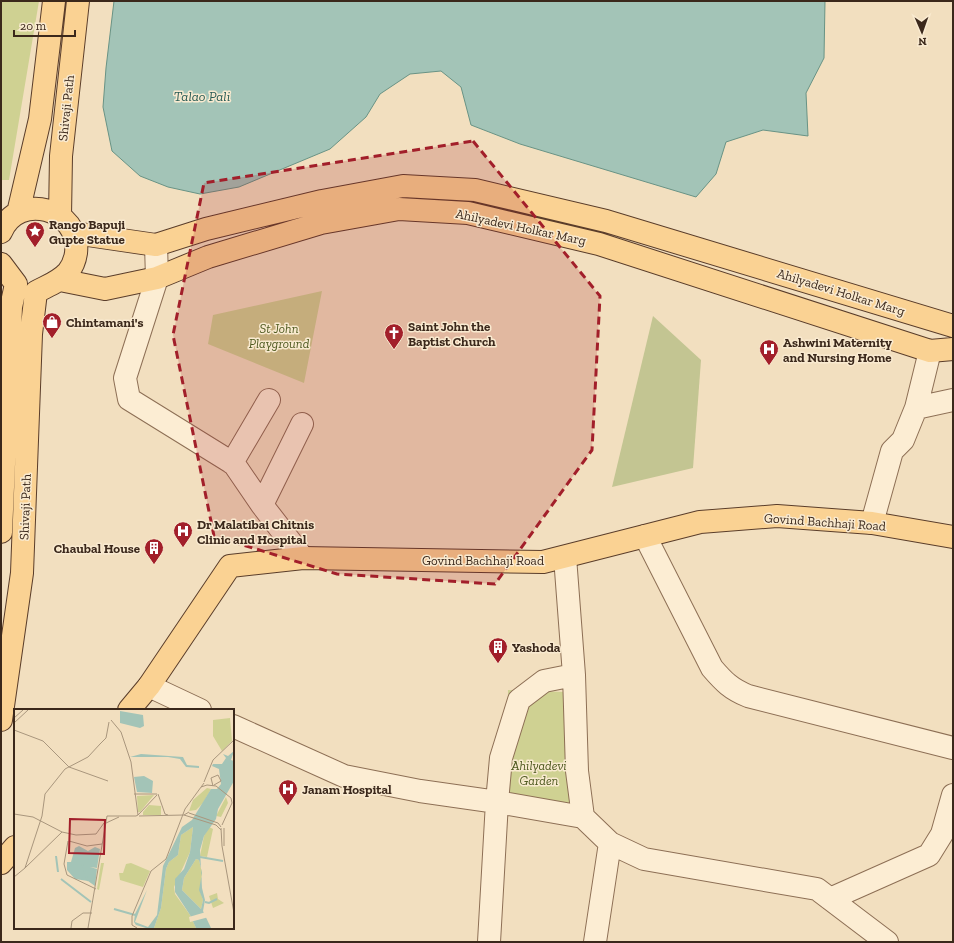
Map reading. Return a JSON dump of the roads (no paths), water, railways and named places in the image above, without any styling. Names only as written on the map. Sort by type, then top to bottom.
[{"type":"main road","name":"Shivaji Path","points":[[18,213],[40,120],[54,1]]},
{"type":"main road","name":"Shivaji Path","points":[[60,216],[61,156],[78,1]]},
{"type":"main road","name":"Ahilyadevi Holkar Marg","points":[[74,233],[156,245],[206,230],[322,201],[403,186],[474,190],[606,221],[953,326]]},
{"type":"main road","points":[[1,232],[9,220],[18,213],[28,209],[40,208],[60,216],[74,233],[76,246],[75,259],[69,271],[60,280]]},
{"type":"main road","name":"Ahilyadevi Holkar Marg","points":[[60,280],[105,289],[157,278],[208,257],[321,223],[399,209],[468,213],[599,244],[930,351],[953,349]]},
{"type":"main road","points":[[1,264],[16,284],[11,307],[1,528]]},
{"type":"main road","name":"Shivaji Path","points":[[1,720],[22,573],[31,334],[36,292],[60,280]]},
{"type":"main road","name":"Govind Bachhaji Road","points":[[130,709],[149,686],[230,566],[303,558],[542,562],[700,522],[777,516],[872,523],[953,537]]},
{"type":"main road","points":[[1,863],[14,848]]},
{"type":"street","points":[[156,245],[157,278],[125,378],[129,400],[232,463],[303,558]]},
{"type":"street","points":[[872,523],[892,451],[903,440],[916,408],[930,351]]},
{"type":"street","points":[[232,463],[269,400]]},
{"type":"street","points":[[916,408],[953,400]]},
{"type":"street","points":[[262,505],[302,424]]},
{"type":"street","points":[[645,536],[712,668],[724,682],[736,691],[763,700],[953,748]]},
{"type":"street","points":[[565,557],[574,675],[577,771],[583,817]]},
{"type":"street","points":[[490,942],[497,802],[501,758],[518,700],[544,681],[574,675]]},
{"type":"street","points":[[149,686],[198,709]]},
{"type":"street","points":[[234,726],[344,776],[420,791],[497,802],[583,817],[610,843],[644,859],[816,889],[887,942]]},
{"type":"street","points":[[830,899],[929,855],[942,834],[953,795]]},
{"type":"street","points":[[595,942],[610,843]]},
{"type":"water","name":"Talao Pali","points":[[114,1],[825,1],[824,58],[806,93],[808,136],[763,130],[726,142],[716,174],[696,197],[520,144],[471,125],[461,87],[441,71],[410,74],[380,94],[366,117],[330,149],[239,187],[200,194],[168,187],[140,176],[112,151],[103,107]]},
{"type":"place","name":"Rango Bapuji Gupte Statue","points":[[35,248]]},
{"type":"place","name":"Chintamani's","points":[[52,339]]},
{"type":"place","name":"Saint John the Baptist Church","points":[[394,350]]},
{"type":"place","name":"Ashwini Maternity and Nursing Home","points":[[769,366]]},
{"type":"place","name":"Dr Malatibai Chitnis Clinic and Hospital","points":[[183,548]]},
{"type":"place","name":"Chaubal House","points":[[154,565]]},
{"type":"place","name":"Yashoda","points":[[498,664]]},
{"type":"place","name":"Janam Hospital","points":[[288,806]]},
{"type":"park label","name":"St John Playground","points":[[279,336]]},
{"type":"park label","name":"Ahilyadevi Garden","points":[[539,772]]}]
